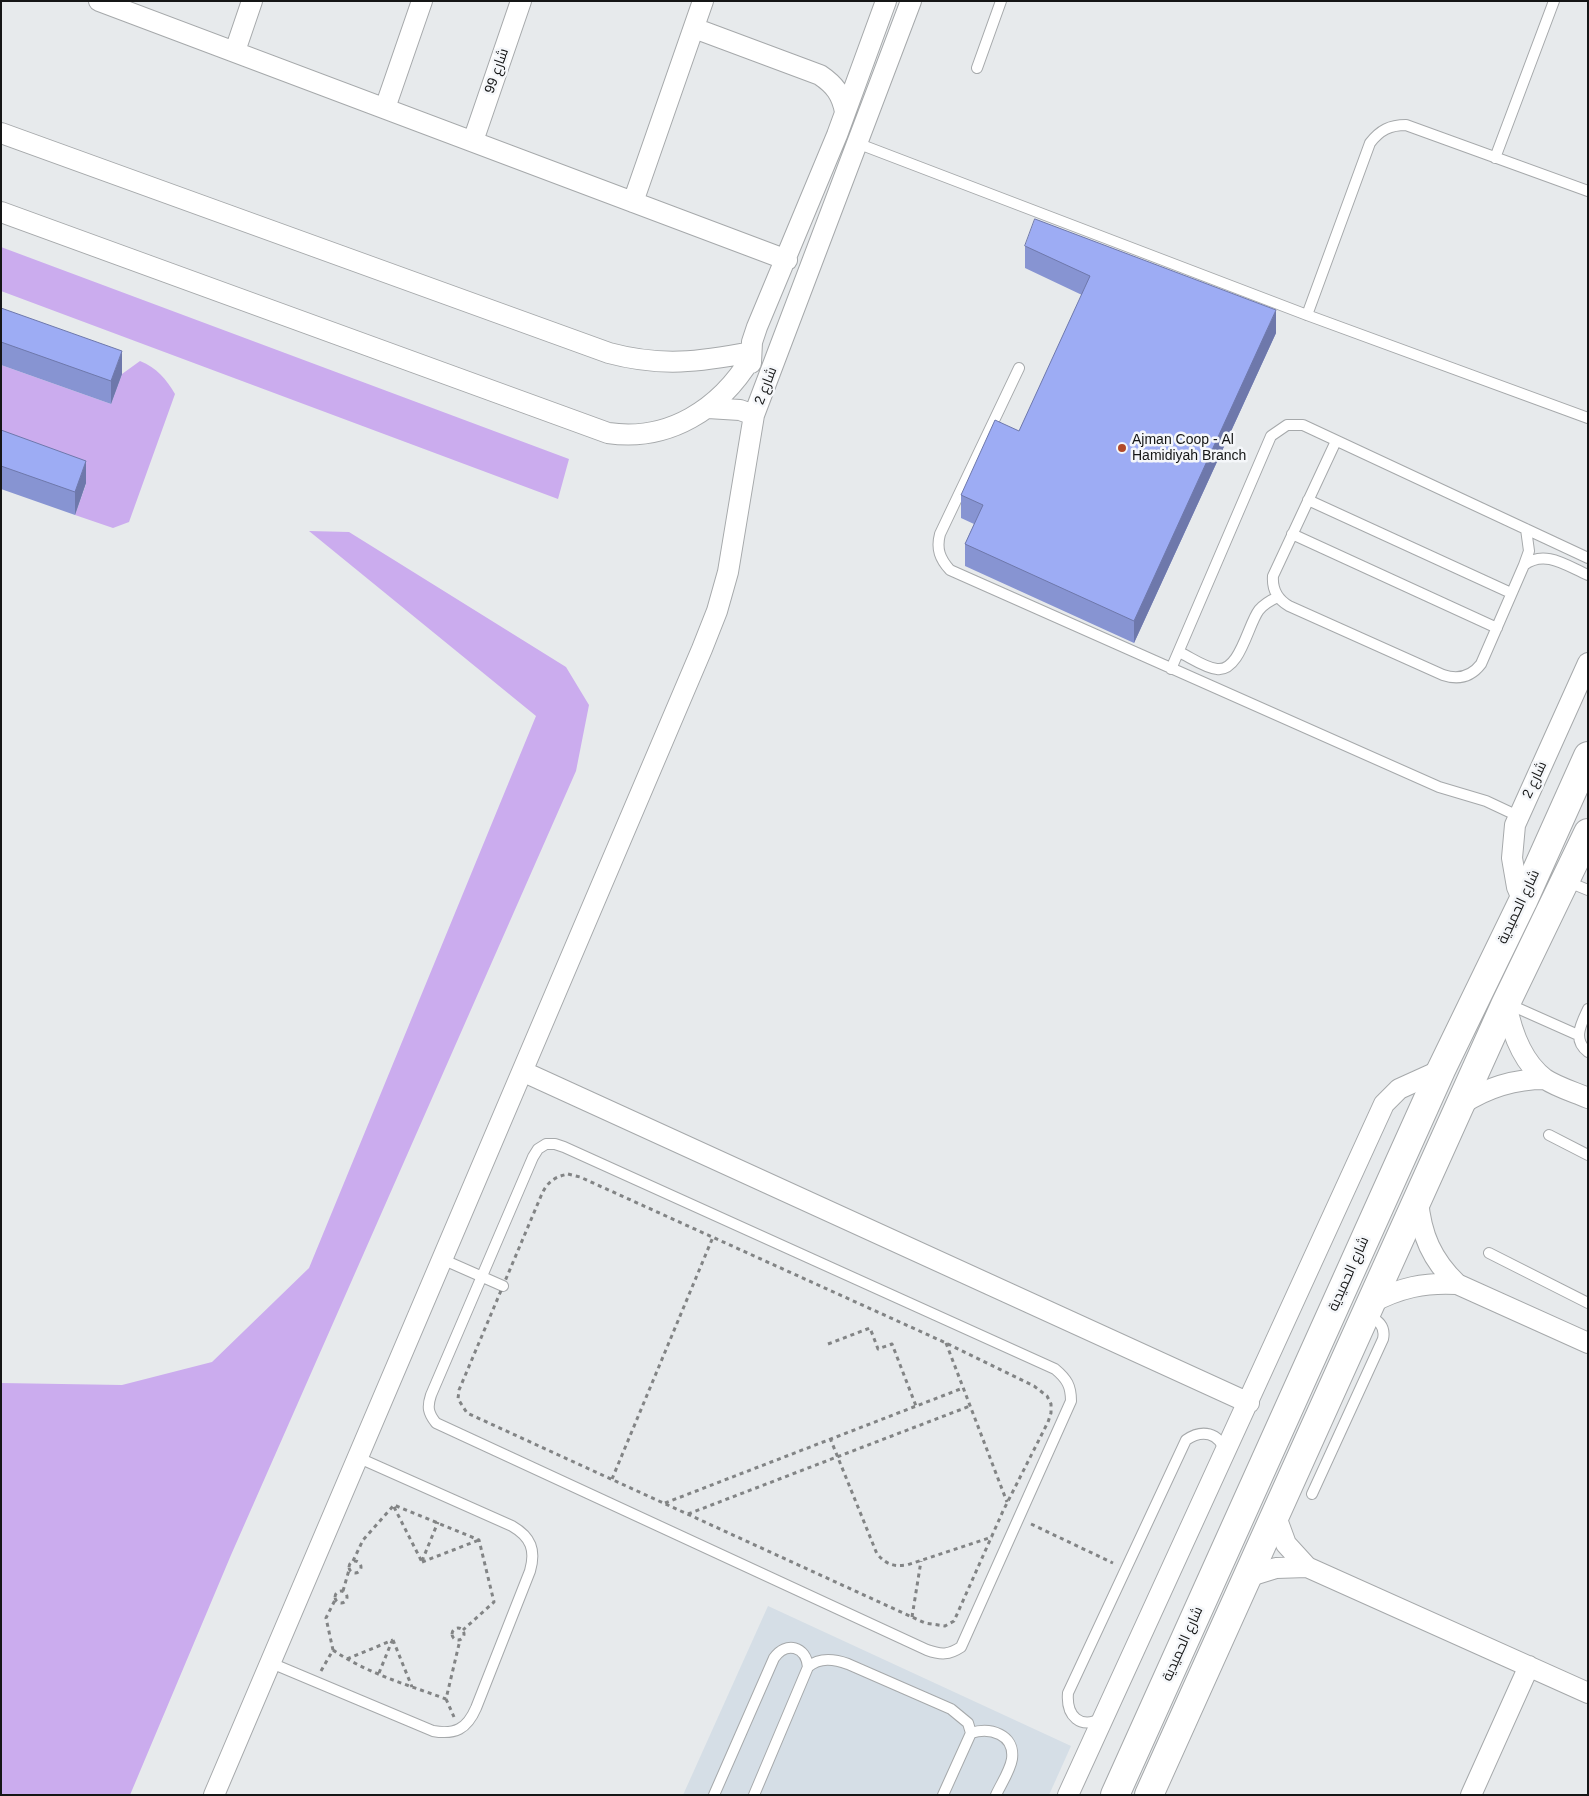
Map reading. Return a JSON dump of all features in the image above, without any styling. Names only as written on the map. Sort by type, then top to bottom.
[{"type":"street","points":[[99,1],[787,260]]},
{"type":"street","points":[[235,51],[252,1]]},
{"type":"street","points":[[385,108],[422,1]]},
{"type":"street","name":"شارع 99","points":[[473,141],[521,1]]},
{"type":"street","points":[[633,202],[704,1]]},
{"type":"street","name":"شارع 2","points":[[754,415],[751,355],[757,327],[787,260],[837,135],[886,1]]},
{"type":"street","name":"شارع 2","points":[[754,415],[911,1]]},
{"type":"street","points":[[694,28],[820,75],[839,93],[845,112]]},
{"type":"street","points":[[1,133],[609,353],[641,360],[675,363],[751,355]]},
{"type":"street","points":[[1,212],[608,433],[628,436],[647,435],[708,408],[732,386],[751,355]]},
{"type":"street","points":[[214,1795],[524,1072],[717,611],[731,556],[754,415],[740,410],[708,408]]},
{"type":"street","name":"شارع 2","points":[[1522,901],[1515,880],[1512,858],[1512,835],[1518,816],[1588,664]]},
{"type":"street","name":"شارع الحميدية","points":[[1115,1795],[1441,1070],[1522,901],[1588,756]]},
{"type":"street","points":[[1153,1790],[1275,1514],[1462,1104],[1506,1002],[1577,885],[1588,833]]},
{"type":"street","points":[[1506,1002],[1510,1020],[1523,1052],[1545,1079],[1588,1098]]},
{"type":"street","points":[[1068,1795],[1249,1403],[1384,1104],[1399,1089],[1441,1070]]},
{"type":"street","points":[[524,1072],[1249,1403]]},
{"type":"street","points":[[1462,1104],[1476,1094],[1509,1082],[1545,1079]]},
{"type":"street","points":[[1418,1200],[1424,1238],[1432,1255],[1443,1271],[1457,1284],[1588,1343]]},
{"type":"street","points":[[1368,1308],[1403,1288],[1439,1283],[1457,1284]]},
{"type":"street","points":[[1275,1514],[1286,1544],[1307,1567],[1588,1693]]},
{"type":"street","points":[[1247,1577],[1276,1568],[1307,1567]]},
{"type":"street","points":[[1471,1795],[1528,1666]]},
{"type":"lane","points":[[977,68],[1002,1]]},
{"type":"lane","points":[[1495,158],[1554,1]]},
{"type":"lane","points":[[1306,315],[1370,143],[1377,134],[1390,127],[1406,125],[1588,191]]},
{"type":"lane","points":[[837,135],[1306,315],[1588,418]]},
{"type":"lane","points":[[1019,368],[940,534],[938,550],[941,558],[950,570],[1439,787],[1486,801],[1518,816]]},
{"type":"lane","points":[[1171,669],[1271,436],[1281,427],[1295,424],[1303,425],[1588,558]]},
{"type":"lane","points":[[1336,441],[1273,576],[1273,583],[1278,597],[1289,606],[1450,677],[1464,677],[1476,670],[1481,664],[1524,565],[1530,544],[1526,530]]},
{"type":"lane","points":[[1308,500],[1511,593]]},
{"type":"lane","points":[[1292,534],[1497,628]]},
{"type":"lane","points":[[1524,565],[1535,558],[1550,558],[1588,575]]},
{"type":"lane","points":[[1179,652],[1211,668],[1222,669],[1228,667],[1237,657],[1258,611],[1270,600],[1278,597]]},
{"type":"lane","points":[[1506,1002],[1578,1035]]},
{"type":"lane","points":[[1588,1009],[1578,1035],[1580,1042],[1588,1052]]},
{"type":"lane","points":[[1549,1136],[1588,1155]]},
{"type":"lane","points":[[546,1144],[555,1144],[1055,1369],[1066,1377],[1071,1388],[1071,1401],[1017,1518],[961,1647],[951,1654],[939,1654],[927,1650],[436,1423],[430,1415],[428,1405],[483,1278],[538,1149],[546,1144]]},
{"type":"lane","points":[[1489,1253],[1588,1303]]},
{"type":"lane","points":[[444,1260],[503,1286]]},
{"type":"lane","points":[[1312,1494],[1383,1339],[1383,1328],[1368,1308]]},
{"type":"lane","points":[[1104,1718],[1094,1723],[1082,1722],[1072,1715],[1067,1705],[1068,1693],[1125,1569],[1186,1440],[1194,1434],[1205,1432],[1215,1436],[1223,1443],[1226,1453]]},
{"type":"lane","points":[[271,1663],[433,1731],[446,1734],[460,1730],[470,1721],[476,1708],[534,1558],[532,1544],[524,1533],[512,1526],[358,1458]]},
{"type":"lane","points":[[714,1795],[774,1658],[779,1651],[786,1648],[795,1648],[802,1652],[807,1659],[808,1668],[754,1795]]},
{"type":"lane","points":[[808,1668],[825,1660],[837,1660],[951,1709],[968,1723],[971,1733],[943,1795]]},
{"type":"lane","points":[[971,1733],[988,1729],[996,1731],[1003,1736],[1011,1749],[1010,1766],[996,1795]]},
{"type":"path","points":[[568,1174],[580,1178],[713,1237],[946,1343],[1041,1389],[1051,1404],[1048,1422],[1003,1511],[954,1621],[945,1626],[934,1626],[912,1617],[474,1417],[461,1407],[459,1390],[546,1184],[556,1177],[568,1174]]},
{"type":"path","points":[[612,1479],[713,1237]]},
{"type":"path","points":[[828,1344],[870,1328],[878,1349],[892,1344],[916,1406]]},
{"type":"path","points":[[946,1343],[1007,1503]]},
{"type":"path","points":[[664,1504],[963,1388]]},
{"type":"path","points":[[687,1514],[837,1455],[970,1406]]},
{"type":"path","points":[[830,1438],[877,1554],[884,1562],[895,1566],[921,1560],[992,1537]]},
{"type":"path","points":[[394,1505],[479,1540]]},
{"type":"path","points":[[335,1600],[341,1603],[346,1601],[346,1594],[343,1591],[349,1565],[353,1562],[363,1540],[394,1505]]},
{"type":"path","points":[[394,1505],[422,1562]]},
{"type":"path","points":[[1003,1511],[1125,1569]]},
{"type":"path","points":[[422,1562],[438,1522]]},
{"type":"path","points":[[422,1562],[479,1540]]},
{"type":"path","points":[[463,1630],[494,1602],[479,1540]]},
{"type":"path","points":[[912,1617],[921,1560]]},
{"type":"path","points":[[349,1570],[356,1573],[361,1568],[358,1562],[353,1562]]},
{"type":"path","points":[[314,1682],[333,1650],[326,1618],[335,1600],[336,1593],[343,1591]]},
{"type":"path","points":[[460,1640],[454,1639],[453,1632],[459,1628],[463,1630]]},
{"type":"path","points":[[333,1650],[347,1659],[379,1673],[446,1699],[460,1640],[465,1635],[463,1630]]},
{"type":"path","points":[[347,1659],[393,1640]]},
{"type":"path","points":[[393,1640],[412,1687]]},
{"type":"path","points":[[379,1673],[393,1640]]},
{"type":"shaded area","points":[[1,247],[569,459],[558,499],[1,291]]},
{"type":"shaded area","points":[[140,361],[160,374],[175,394],[129,522],[113,528],[75,515],[86,484],[1,453],[1,365],[111,404],[122,374]]},
{"type":"shaded area","points":[[309,531],[349,532],[566,667],[589,705],[576,771],[231,1555],[130,1795],[1,1795],[1,1383],[122,1385],[212,1362],[309,1268],[536,716]]},
{"type":"shaded area","points":[[768,1606],[1071,1746],[1049,1795],[683,1795]]},
{"type":"building","name":"Ajman Coop - Al Hamidiyah Branch","points":[[1035,219],[1276,310],[1134,621],[965,544],[983,505],[961,495],[995,420],[1019,431],[1090,276],[1025,246]]},
{"type":"building","points":[[1,308],[122,351],[111,381],[1,342]]},
{"type":"building","points":[[1,430],[86,461],[75,492],[1,466]]},
{"type":"place","name":"Ajman Coop - Al Hamidiyah Branch","points":[[1122,448]]}]
